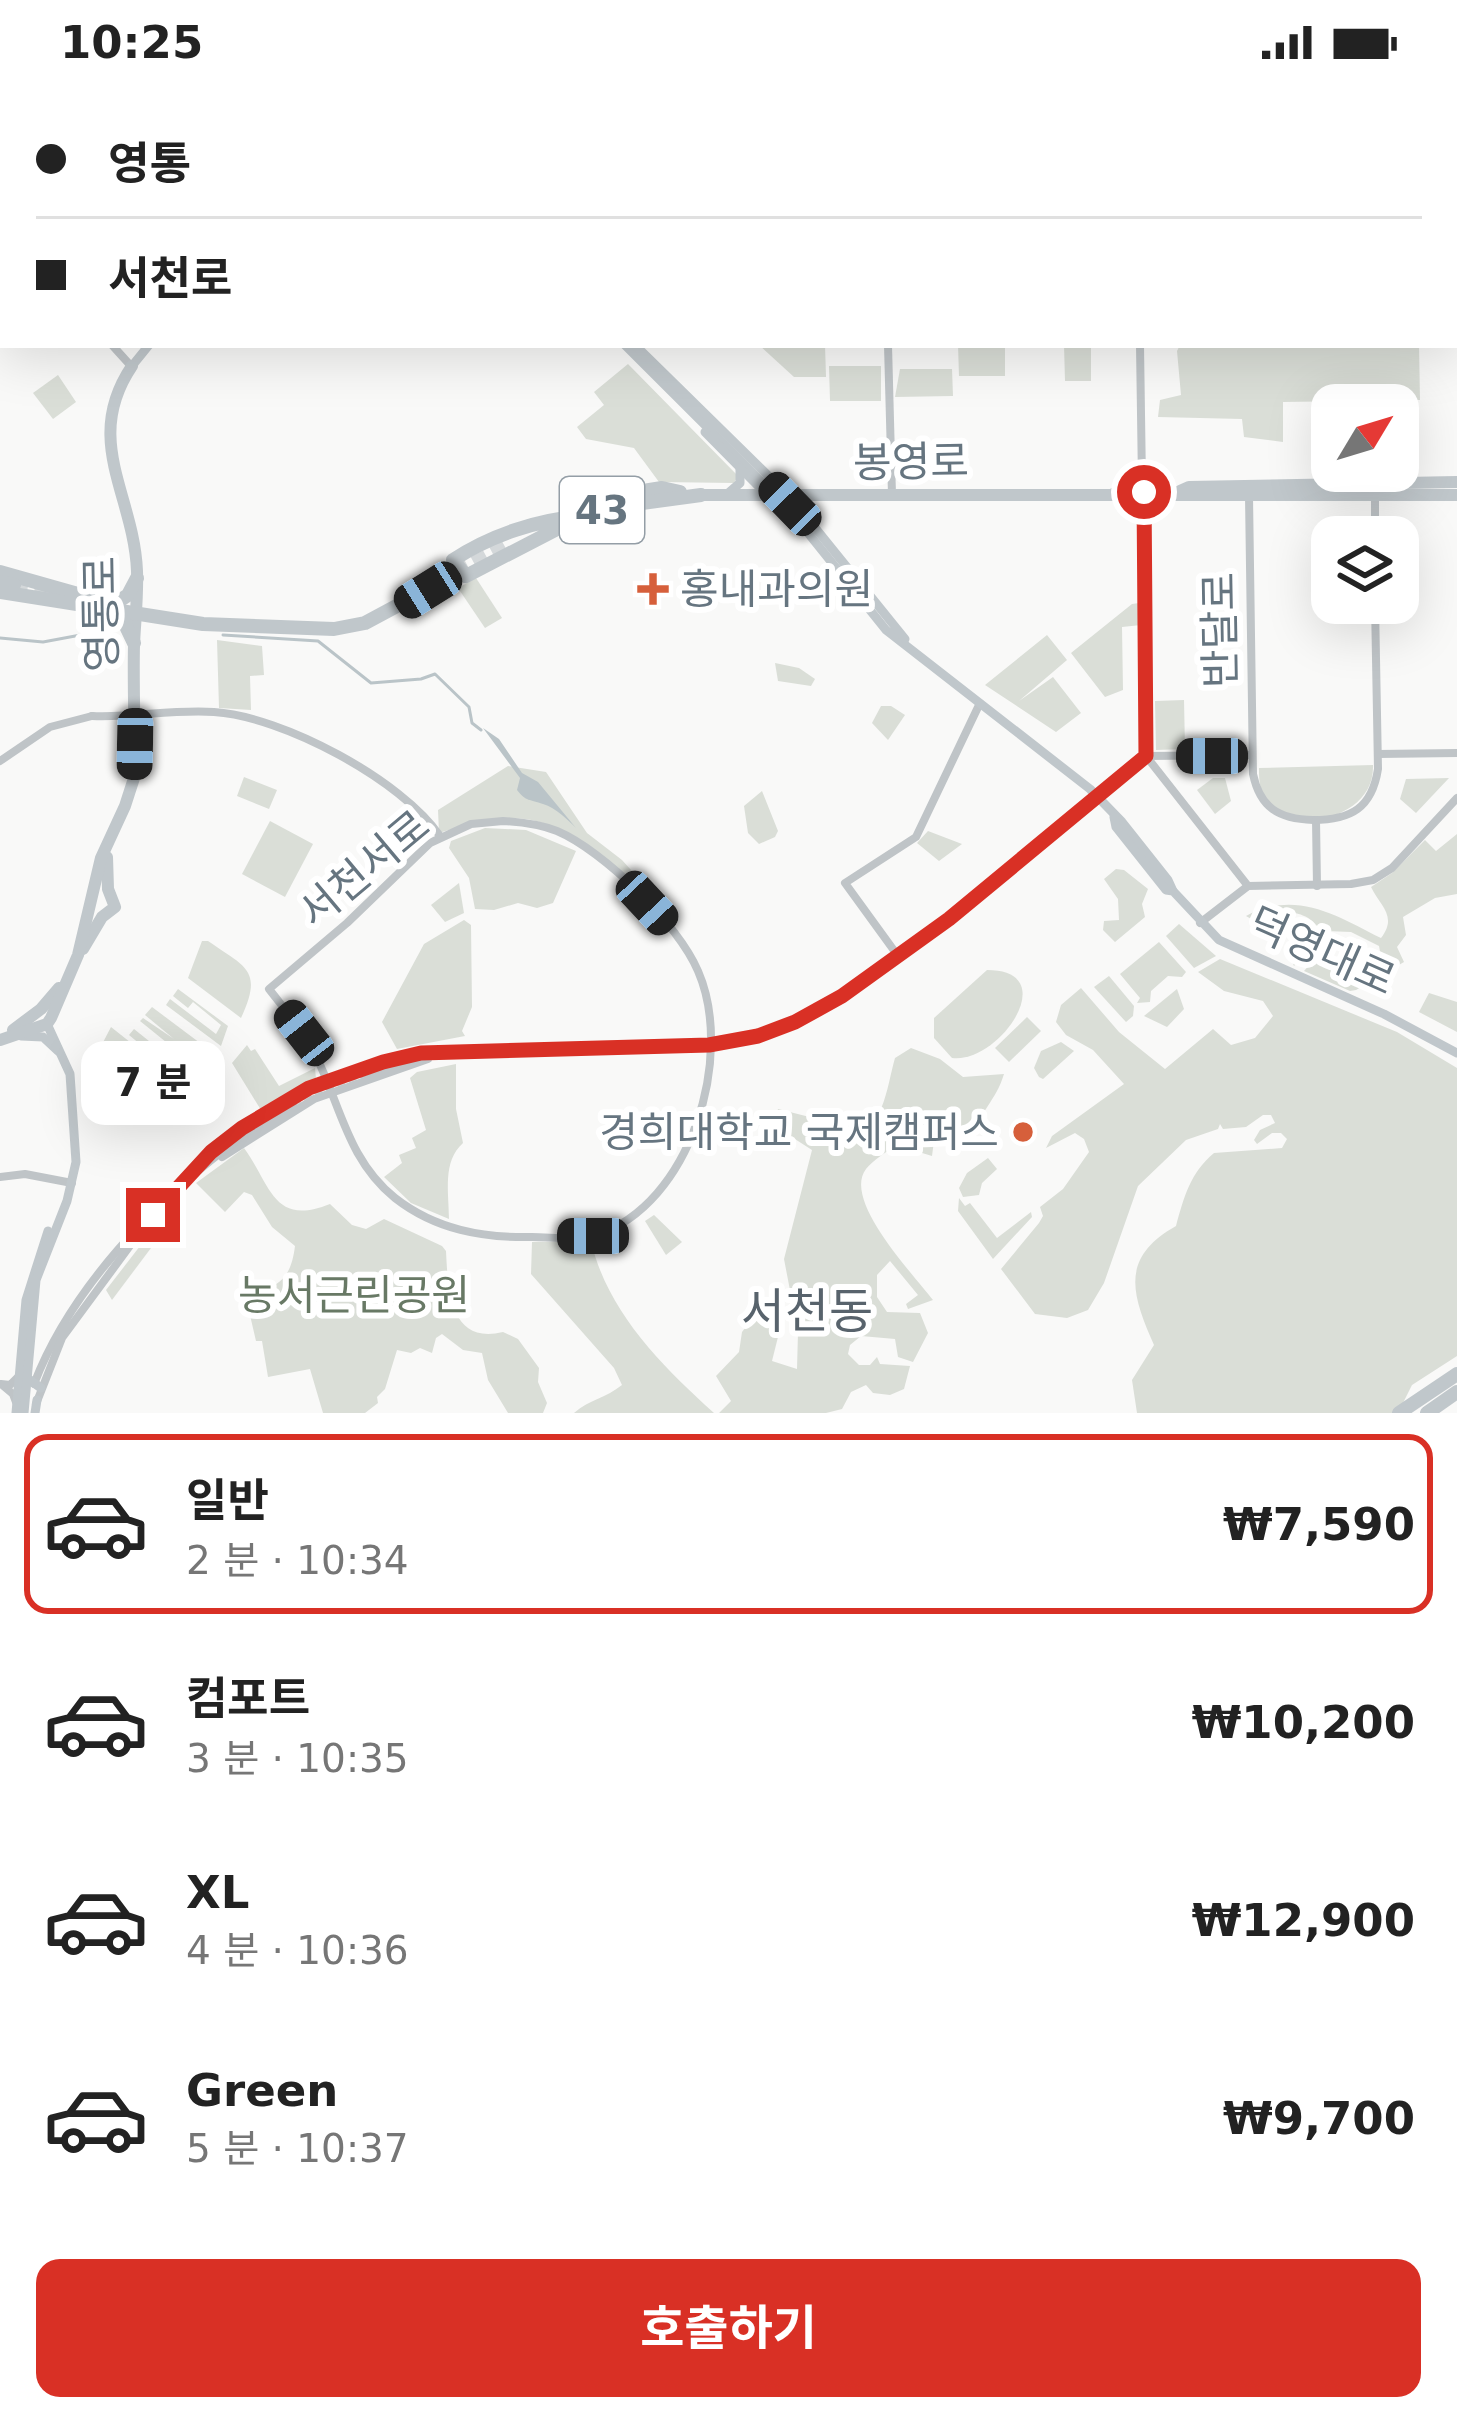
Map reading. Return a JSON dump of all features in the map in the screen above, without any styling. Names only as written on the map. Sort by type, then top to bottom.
[{"type":"highway","points":[[572,491],[586,500],[662,488],[699,495]]},
{"type":"highway","name":"봉영로","points":[[508,544],[613,507],[699,495]]},
{"type":"highway","points":[[582,516],[466,576],[454,564],[467,551],[530,525],[582,516]]},
{"type":"highway","points":[[0,572],[15,589],[123,620],[135,637]]},
{"type":"highway","points":[[15,589],[203,624],[334,629],[365,623],[447,579]]},
{"type":"highway","points":[[116,603],[137,584]]},
{"type":"highway","points":[[15,589],[116,603],[137,611]]},
{"type":"highway","points":[[1399,1413],[1457,1374]]},
{"type":"highway","points":[[1426,1413],[1457,1392]]},
{"type":"main road","name":"영통로","points":[[47,1024],[76,961],[107,844],[135,775],[133,532],[112,466],[109,440],[110,414],[132,366],[147,348]]},
{"type":"main road","points":[[631,348],[629,358],[770,497],[882,632],[903,641]]},
{"type":"main road","name":"덕영대로","points":[[634,348],[788,508],[868,607],[903,641],[1043,749],[1096,797],[1122,822],[1168,880],[1172,892],[1200,922],[1232,948],[1384,1014],[1457,1053]]},
{"type":"main road","points":[[634,348],[791,498],[903,641]]},
{"type":"main road","points":[[725,496],[741,481],[740,468]]},
{"type":"main road","name":"봉영로","points":[[1178,492],[1190,487],[1457,482]]},
{"type":"main road","name":"봉영로","points":[[699,495],[1457,495]]},
{"type":"main road","points":[[805,516],[808,505],[820,497]]},
{"type":"main road","points":[[135,637],[157,615],[137,584]]},
{"type":"main road","points":[[3,1038],[41,1009],[102,917],[115,907],[108,889],[107,844]]},
{"type":"main road","points":[[61,1047],[57,1022],[63,991]]},
{"type":"main road","points":[[3,1038],[47,1024],[67,1061],[77,1139],[72,1183],[41,1262],[34,1296],[24,1412]]},
{"type":"main road","points":[[3,1038],[43,1037],[67,1061]]},
{"type":"main road","points":[[21,1345],[23,1354],[30,1355],[40,1287],[57,1225]]},
{"type":"main road","points":[[24,1412],[18,1376],[32,1274],[49,1229],[57,1225]]},
{"type":"main road","points":[[20,1358],[25,1378],[37,1386]]},
{"type":"main road","points":[[24,1412],[37,1400]]},
{"type":"street","points":[[115,348],[132,366]]},
{"type":"street","points":[[888,348],[892,495]]},
{"type":"street","points":[[1140,348],[1146,756],[1248,886]]},
{"type":"street","points":[[1143,466],[1178,492]]},
{"type":"street","points":[[1111,493],[1136,477],[1143,466]]},
{"type":"street","points":[[1145,522],[1151,503],[1178,492]]},
{"type":"street","points":[[1111,493],[1137,503],[1145,522]]},
{"type":"street","points":[[1375,495],[1375,516]]},
{"type":"street","name":"반달로","points":[[1249,496],[1256,790],[1263,804],[1293,820],[1316,820]]},
{"type":"street","points":[[1317,886],[1316,820],[1349,817],[1363,807],[1376,784],[1376,624]]},
{"type":"street","points":[[898,956],[845,884],[916,837],[943,789],[980,703]]},
{"type":"street","points":[[0,761],[50,727],[92,716],[131,710],[215,712],[274,726],[381,780],[408,800],[440,836]]},
{"type":"street","points":[[1378,754],[1457,753]]},
{"type":"street","points":[[24,1412],[62,1338],[137,1228],[199,1169],[328,1087],[360,1075],[424,1063],[432,1055],[709,1045],[758,1036],[842,996],[898,956],[1146,756],[1252,755]]},
{"type":"street","points":[[1200,922],[1248,886],[1361,883],[1392,868],[1457,798]]},
{"type":"street","name":"서천서로","points":[[478,822],[525,822],[568,837],[647,903],[685,947],[699,973],[709,1045],[705,1095],[691,1138],[670,1180],[638,1210],[593,1236],[489,1237],[424,1216],[392,1195],[357,1156],[304,1033],[269,989],[440,836],[478,822]]},
{"type":"street","points":[[300,1102],[316,1081],[320,1065],[345,1082]]},
{"type":"street","points":[[300,1102],[322,1100],[337,1109],[345,1082]]},
{"type":"street","points":[[309,1088],[328,1087]]},
{"type":"street","points":[[0,1177],[25,1174],[72,1183]]},
{"type":"street","points":[[37,1400],[37,1386],[54,1339],[85,1301]]},
{"type":"street","points":[[34,1334],[42,1343],[54,1339]]},
{"type":"street","points":[[0,1384],[12,1384],[18,1376]]},
{"type":"street","points":[[0,1384],[14,1394],[24,1412]]},
{"type":"green space","points":[[762,348],[825,348],[826,377],[794,377]]},
{"type":"green space","points":[[958,348],[1005,348],[1005,376],[959,376]]},
{"type":"green space","points":[[1064,348],[1091,348],[1091,381],[1065,381]]},
{"type":"green space","points":[[1178,348],[1419,348],[1420,400],[1419,384],[1311,384],[1311,402],[1283,402],[1283,442],[1244,437],[1242,419],[1158,417],[1160,400],[1181,395]]},
{"type":"green space","points":[[628,364],[738,476],[734,483],[659,482],[634,448],[586,439],[577,427],[604,405],[594,392]]},
{"type":"green space","points":[[829,366],[881,366],[881,401],[830,401]]},
{"type":"green space","points":[[900,369],[952,369],[953,396],[895,397]]},
{"type":"green space","points":[[58,375],[76,402],[53,419],[33,393]]},
{"type":"green space","points":[[476,578],[502,618],[485,628],[458,588]]},
{"type":"green space","points":[[1139,603],[1141,625],[1122,627],[1123,690],[1105,697],[1071,653]]},
{"type":"green space","points":[[1047,635],[1067,660],[1019,701],[1053,677],[1081,713],[1056,732],[985,685]]},
{"type":"green space","points":[[217,640],[262,646],[264,675],[250,676],[251,710],[219,708]]},
{"type":"green space","points":[[775,663],[799,668],[815,679],[811,686],[778,681]]},
{"type":"green space","points":[[1184,700],[1185,749],[1156,750],[1155,701]]},
{"type":"green space","points":[[881,706],[905,715],[888,740],[872,723]]},
{"type":"green space","points":[[1373,765],[1370,784],[1360,799],[1329,817],[1293,817],[1265,797],[1260,783],[1259,768]]},
{"type":"green space","points":[[508,766],[546,772],[587,833],[622,860],[650,891],[644,892],[572,836],[551,826],[504,819],[439,833],[438,810]]},
{"type":"green space","points":[[244,777],[277,790],[269,809],[237,796]]},
{"type":"green space","points":[[1213,778],[1225,778],[1231,801],[1215,814],[1197,790]]},
{"type":"green space","points":[[1449,778],[1416,813],[1400,799],[1406,779]]},
{"type":"green space","points":[[762,791],[778,831],[759,844],[748,833],[744,806]]},
{"type":"green space","points":[[270,821],[313,844],[285,897],[242,874]]},
{"type":"green space","points":[[485,828],[526,830],[576,851],[553,903],[537,908],[518,903],[494,910],[475,909],[469,878],[449,848],[451,841]]},
{"type":"green space","points":[[928,831],[962,844],[939,861],[917,843]]},
{"type":"green space","points":[[1457,834],[1457,894],[1435,898],[1403,917],[1406,935],[1397,947],[1404,962],[1356,990],[1304,971],[1311,963],[1378,966],[1382,962],[1379,946],[1351,932],[1326,931],[1294,966],[1291,959],[1296,946],[1307,944],[1321,932],[1317,926],[1294,913],[1272,912],[1253,920],[1246,916],[1264,908],[1299,905],[1332,914],[1381,938],[1388,917],[1371,887],[1425,840],[1436,851]]},
{"type":"green space","points":[[1116,869],[1148,889],[1142,904],[1145,917],[1115,942],[1103,930],[1104,921],[1119,920],[1118,899],[1104,879]]},
{"type":"green space","points":[[459,883],[464,913],[445,922],[431,905]]},
{"type":"green space","points":[[464,920],[471,925],[472,1007],[462,1031],[465,1036],[397,1049],[382,1022],[424,944]]},
{"type":"green space","points":[[1179,924],[1216,956],[1194,968],[1166,936]]},
{"type":"green space","points":[[202,941],[222,950],[247,972],[251,990],[241,1018],[188,978]]},
{"type":"green space","points":[[1159,942],[1186,972],[1182,977],[1168,976],[1151,991],[1150,1002],[1137,1003],[1140,998],[1120,974]]},
{"type":"green space","points":[[1220,959],[1397,1032],[1457,1068],[1457,1356],[1412,1385],[1398,1413],[1137,1413],[1132,1380],[1154,1345],[1136,1294],[1138,1265],[1145,1251],[1176,1226],[1194,1177],[1214,1153],[1282,1148],[1287,1139],[1281,1133],[1272,1133],[1257,1144],[1254,1140],[1260,1130],[1275,1123],[1271,1115],[1246,1127],[1223,1129],[1220,1124],[1218,1129],[1186,1140],[1138,1186],[1104,1283],[1088,1310],[1067,1318],[1035,1314],[1001,1269],[1039,1223],[1040,1207],[1063,1189],[1089,1152],[1084,1139],[1075,1133],[1046,1148],[1052,1136],[1124,1084],[1093,1050],[1066,1035],[1056,1022],[1061,1005],[1081,988],[1119,1032],[1165,1069],[1213,1029],[1231,1045],[1255,1038],[1273,1016],[1263,1001],[1224,991],[1198,972]]},
{"type":"green space","points":[[987,970],[1010,974],[1021,985],[1016,1016],[988,1047],[952,1058],[934,1038],[934,1018]]},
{"type":"green space","points":[[1109,976],[1134,1006],[1126,1022],[1094,987]]},
{"type":"green space","points":[[178,989],[228,1026],[221,1046],[166,1005],[170,999],[216,1034],[221,1025],[193,1002],[188,1008],[173,996]]},
{"type":"green space","points":[[1177,989],[1184,1009],[1167,1027],[1144,1016]]},
{"type":"green space","points":[[1429,993],[1457,1002],[1457,1032],[1419,1012]]},
{"type":"green space","points":[[152,1007],[212,1052],[196,1043],[182,1055],[140,1021],[143,1018],[174,1039],[145,1015]]},
{"type":"green space","points":[[1027,1017],[1041,1031],[1009,1062],[995,1048]]},
{"type":"green space","points":[[111,1027],[150,1058],[152,1054],[129,1035],[134,1029],[180,1066],[172,1073],[137,1057],[120,1074],[98,1052]]},
{"type":"green space","points":[[1061,1042],[1074,1051],[1043,1079],[1039,1077],[1034,1068],[1041,1051]]},
{"type":"green space","points":[[247,1045],[255,1049],[279,1086],[315,1068],[316,1079],[261,1110],[232,1063]]},
{"type":"green space","points":[[911,1048],[940,1059],[963,1077],[1004,1074],[973,1140],[944,1128],[934,1141],[932,1156],[896,1145],[866,1169],[861,1182],[871,1217],[933,1300],[908,1309],[906,1304],[918,1295],[890,1261],[877,1275],[877,1297],[887,1312],[920,1313],[928,1333],[913,1362],[898,1357],[895,1339],[861,1336],[850,1345],[848,1354],[859,1365],[870,1365],[877,1357],[880,1364],[910,1366],[904,1389],[890,1395],[873,1393],[866,1385],[851,1392],[842,1409],[826,1413],[719,1413],[731,1401],[716,1376],[739,1352],[742,1332],[756,1314],[779,1333],[772,1361],[797,1369],[798,1332],[784,1259],[812,1150],[773,1125],[778,1109],[857,1129],[845,1135],[848,1140],[860,1135],[882,1107],[895,1058]]},
{"type":"green space","points":[[456,1064],[456,1109],[463,1143],[449,1168],[449,1219],[411,1203],[384,1177],[402,1163],[399,1155],[416,1148],[412,1138],[426,1130],[410,1078],[417,1072]]},
{"type":"green space","name":"농서근린공원","points":[[244,1148],[285,1206],[311,1210],[330,1204],[352,1225],[366,1229],[384,1219],[442,1246],[455,1311],[472,1330],[503,1332],[518,1339],[539,1368],[538,1382],[547,1403],[543,1413],[508,1413],[488,1380],[482,1353],[463,1350],[442,1334],[432,1353],[420,1348],[411,1353],[397,1350],[378,1403],[365,1413],[323,1413],[310,1369],[268,1377],[247,1293],[282,1280],[295,1246],[272,1227],[252,1195],[244,1192],[225,1212],[196,1183]]},
{"type":"green space","points":[[988,1158],[997,1169],[982,1183],[979,1195],[963,1197],[959,1188],[967,1173]]},
{"type":"green space","points":[[959,1198],[965,1206],[970,1203],[997,1238],[1031,1212],[1032,1217],[993,1259],[958,1211]]},
{"type":"green space","points":[[654,1215],[682,1242],[666,1255],[645,1221]]},
{"type":"green space","points":[[147,1237],[157,1240],[112,1300],[106,1290]]},
{"type":"green space","points":[[591,1241],[623,1314],[656,1356],[714,1413],[574,1413],[622,1385],[614,1368],[531,1274],[532,1242]]},
{"type":"shaded area","points":[[483,728],[499,739],[522,773],[538,782],[576,828],[553,808],[520,794],[520,778]]},
{"type":"waterway","points":[[0,638],[43,642],[102,631]]},
{"type":"waterway","points":[[223,635],[318,641],[371,683],[435,674],[469,707],[472,723],[481,730]]},
{"type":"tunnel","points":[[437,583],[508,545]]},
{"type":"tunnel","points":[[14,585],[56,594]]},
{"type":"tunnel","points":[[293,1104],[362,1074]]},
{"type":"place","name":"홍내과의원","points":[[653,589]]},
{"type":"place","name":"경희대학교 국제캠퍼스","points":[[1023,1132]]},
{"type":"district","name":"서천동","points":[[807,1311]]},
{"type":"route","points":[[153,1215],[211,1152],[309,1088],[421,1053],[709,1045],[758,1036],[832,1003],[925,936],[1146,756],[1144,492]]}]
